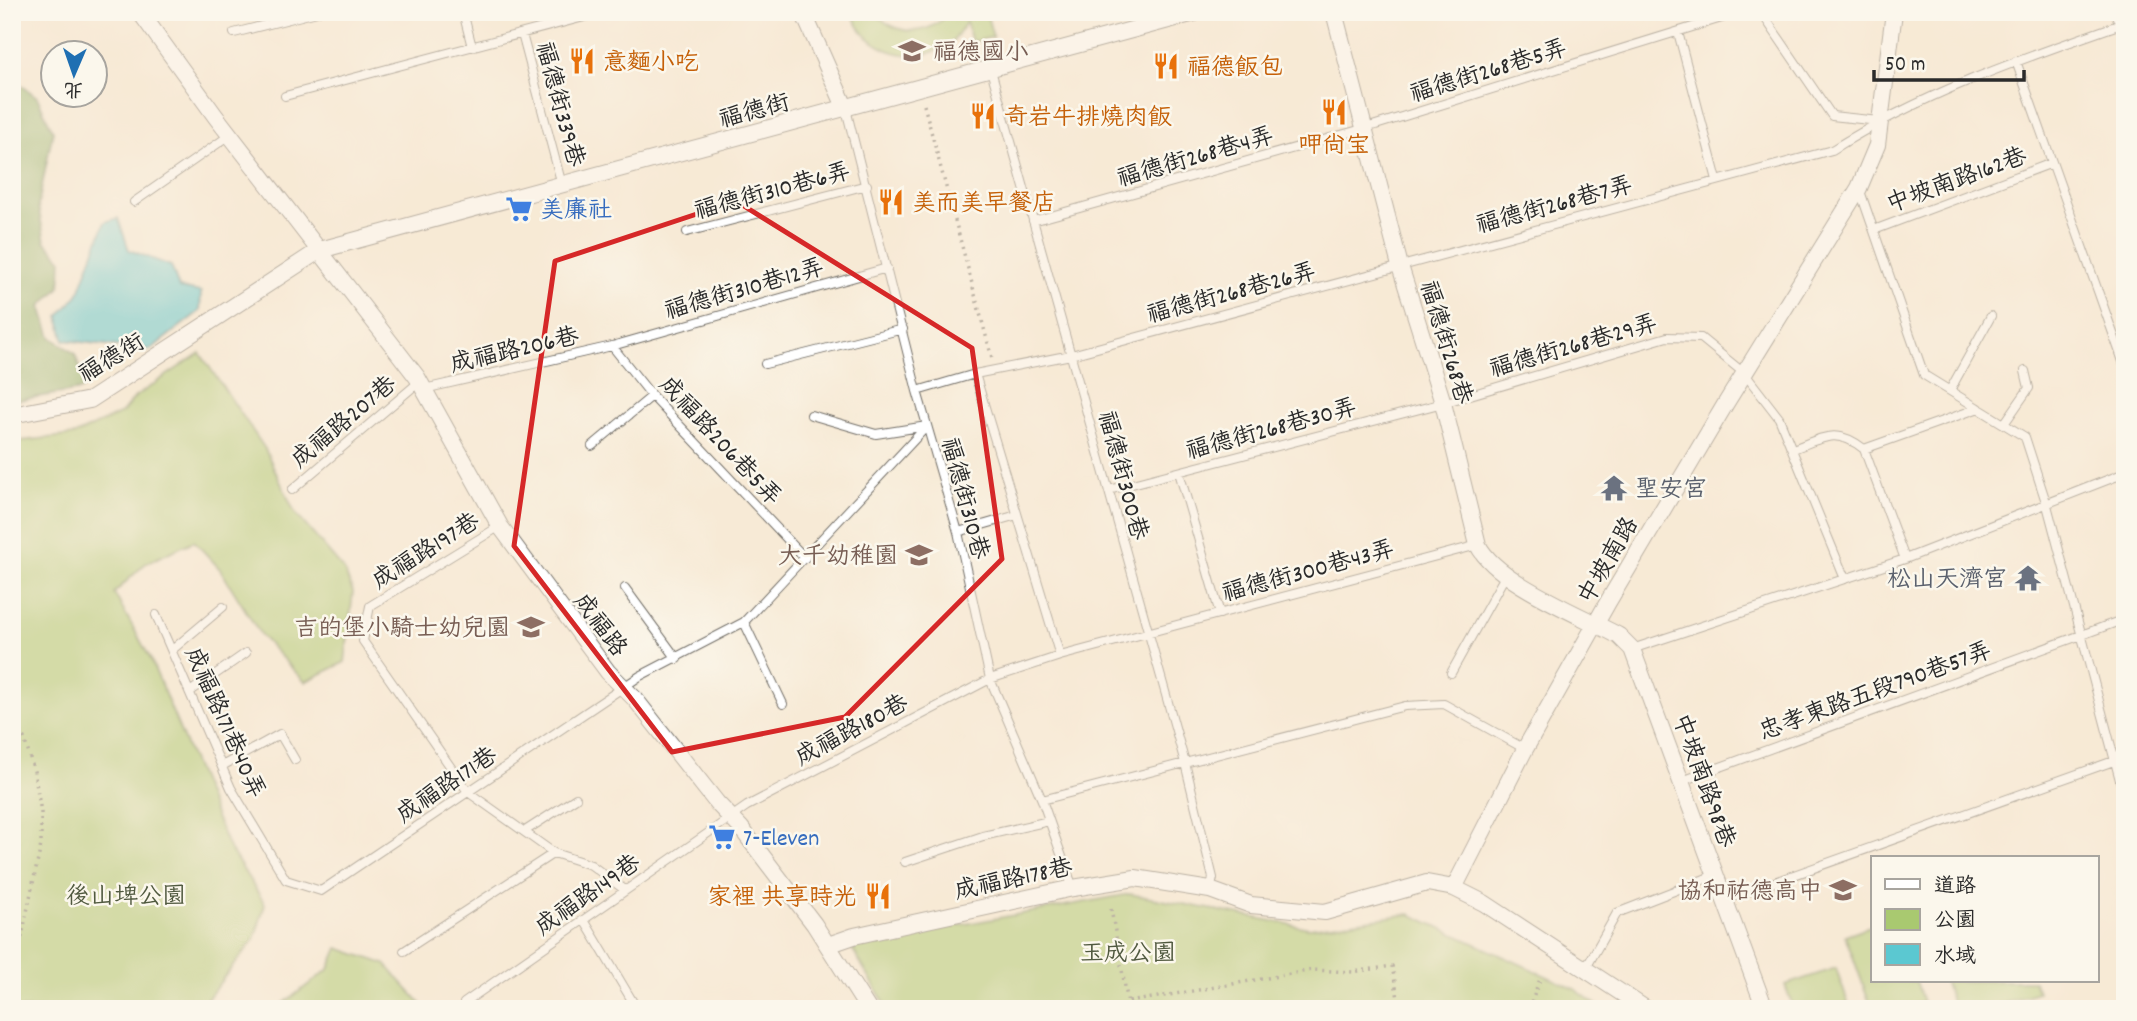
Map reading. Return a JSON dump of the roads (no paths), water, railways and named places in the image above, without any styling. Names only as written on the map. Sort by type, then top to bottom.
[{"type":"street","name":"成福路","points":[[140,12],[216,117],[422,385],[500,526],[622,688],[732,818],[828,945],[868,1009]]},
{"type":"street","points":[[803,12],[846,110]]},
{"type":"street","name":"福德街","points":[[12,415],[90,400],[320,250],[846,110],[1198,12]]},
{"type":"street","name":"福德街268巷","points":[[1334,12],[1400,266],[1443,403],[1478,545],[1484,558],[1505,576],[1596,624]]},
{"type":"street","name":"中坡南路","points":[[1454,888],[1525,749],[1596,624],[1859,188],[1878,145],[1894,12]]},
{"type":"street","points":[[1596,624],[1619,636],[1633,649]]},
{"type":"street","name":"中坡南路98巷","points":[[1633,649],[1765,1009]]},
{"type":"street","name":"成福路178巷","points":[[828,945],[854,936],[1073,888],[1135,878],[1210,890],[1251,905],[1325,912],[1427,883],[1454,888]]},
{"type":"street","points":[[1454,888],[1586,968],[1646,1009]]},
{"type":"lane","points":[[234,33],[317,12]]},
{"type":"lane","points":[[463,12],[472,47]]},
{"type":"lane","points":[[285,96],[603,12]]},
{"type":"lane","name":"福德街268巷5弄","points":[[1366,128],[1741,12]]},
{"type":"lane","points":[[1760,12],[1832,116],[1879,121]]},
{"type":"lane","name":"福德街268巷7弄","points":[[1400,266],[1832,150],[1879,121],[2016,61],[2122,21]]},
{"type":"lane","points":[[1678,32],[1717,180]]},
{"type":"lane","name":"福德街339巷","points":[[522,34],[562,185]]},
{"type":"lane","points":[[2016,61],[2125,367]]},
{"type":"lane","name":"福德街300巷","points":[[991,70],[1185,763],[1213,878],[1210,890]]},
{"type":"lane","name":"福德街310巷","points":[[846,110],[904,329],[917,391],[958,532],[990,679],[1042,800],[1073,888]]},
{"type":"lane","name":"福德街268巷4弄","points":[[1033,220],[1366,128]]},
{"type":"lane","points":[[134,202],[230,135]]},
{"type":"lane","name":"中坡南路162巷","points":[[1874,230],[2052,163]]},
{"type":"lane","name":"福德街310巷6弄","points":[[687,232],[867,186]]},
{"type":"lane","points":[[1859,188],[1924,375],[2025,437],[2047,505],[2125,799]]},
{"type":"lane","name":"福德街268巷26弄","points":[[917,391],[975,374],[1072,355],[1400,266]]},
{"type":"lane","name":"福德街310巷12弄","points":[[612,346],[887,268]]},
{"type":"lane","points":[[1950,390],[1991,316]]},
{"type":"lane","points":[[765,364],[904,329]]},
{"type":"lane","name":"福德街268巷29弄","points":[[1443,403],[1667,337],[1701,338],[1745,374],[1779,418],[1845,579]]},
{"type":"lane","name":"成福路206巷","points":[[422,385],[612,346]]},
{"type":"lane","name":"成福路206巷5弄","points":[[612,346],[652,396],[804,558]]},
{"type":"lane","points":[[2004,424],[2029,388],[2025,371]]},
{"type":"lane","points":[[975,374],[1060,656]]},
{"type":"lane","name":"成福路207巷","points":[[292,489],[422,385]]},
{"type":"lane","points":[[592,446],[652,396]]},
{"type":"lane","name":"福德街268巷30弄","points":[[1109,491],[1443,403]]},
{"type":"lane","points":[[1864,449],[1979,408]]},
{"type":"lane","points":[[811,415],[876,434],[927,426]]},
{"type":"lane","name":"成福路171巷","points":[[286,880],[321,891],[622,688],[744,622],[927,426]]},
{"type":"lane","points":[[1793,449],[1831,435],[1849,437],[1864,449],[1905,559]]},
{"type":"lane","points":[[1179,472],[1220,614]]},
{"type":"lane","points":[[1633,649],[1905,559],[2125,473]]},
{"type":"lane","points":[[958,532],[1017,515]]},
{"type":"lane","name":"成福路197巷","points":[[468,792],[363,641],[370,607],[500,526]]},
{"type":"lane","name":"福德街300巷43弄","points":[[1060,656],[1478,545]]},
{"type":"lane","points":[[1451,673],[1505,576]]},
{"type":"lane","points":[[625,588],[677,659]]},
{"type":"lane","points":[[172,650],[223,607]]},
{"type":"lane","name":"成福路171巷40弄","points":[[156,615],[231,788],[286,880]]},
{"type":"lane","name":"忠孝東路五段790巷57弄","points":[[1682,781],[2125,618]]},
{"type":"lane","points":[[744,622],[783,704]]},
{"type":"lane","points":[[191,691],[246,653]]},
{"type":"lane","name":"成福路180巷","points":[[732,818],[747,806],[990,679],[1060,656]]},
{"type":"lane","points":[[1042,800],[1405,706],[1444,704],[1525,749]]},
{"type":"lane","points":[[222,766],[280,734],[295,760]]},
{"type":"lane","points":[[1724,900],[2125,757]]},
{"type":"lane","points":[[468,792],[554,853],[591,865],[625,890]]},
{"type":"lane","points":[[525,831],[576,798]]},
{"type":"lane","name":"成福路149巷","points":[[464,1003],[732,818]]},
{"type":"lane","points":[[905,862],[984,836],[1049,821]]},
{"type":"lane","points":[[404,951],[554,853]]},
{"type":"lane","points":[[1586,968],[1617,913],[1716,875]]},
{"type":"lane","points":[[584,920],[638,1009]]},
{"type":"water","points":[[118,218],[129,250],[171,266],[179,288],[201,292],[200,311],[150,350],[64,340],[59,316],[78,295],[105,222]]},
{"type":"place","name":"福德國小","points":[[912,51]]},
{"type":"place","name":"意麵小吃","points":[[582,61]]},
{"type":"place","name":"福德飯包","points":[[1166,66]]},
{"type":"place","name":"呷尚宝","points":[[1334,112]]},
{"type":"place","name":"奇岩牛排燒肉飯","points":[[983,116]]},
{"type":"place","name":"美而美早餐店","points":[[891,202]]},
{"type":"place","name":"美廉社","points":[[519,209]]},
{"type":"place","name":"聖安宮","points":[[1614,488]]},
{"type":"place","name":"大千幼稚園","points":[[919,555]]},
{"type":"place","name":"松山天濟宮","points":[[2028,578]]},
{"type":"place","name":"吉的堡小騎士幼兒園","points":[[531,627]]},
{"type":"place","name":"7-Eleven","points":[[722,837]]},
{"type":"place","name":"協和祐德高中","points":[[1843,890]]},
{"type":"place","name":"家裡 共享時光","points":[[878,896]]},
{"type":"park label","name":"後山埤公園","points":[[126,895]]},
{"type":"park label","name":"玉成公園","points":[[1128,952]]}]
